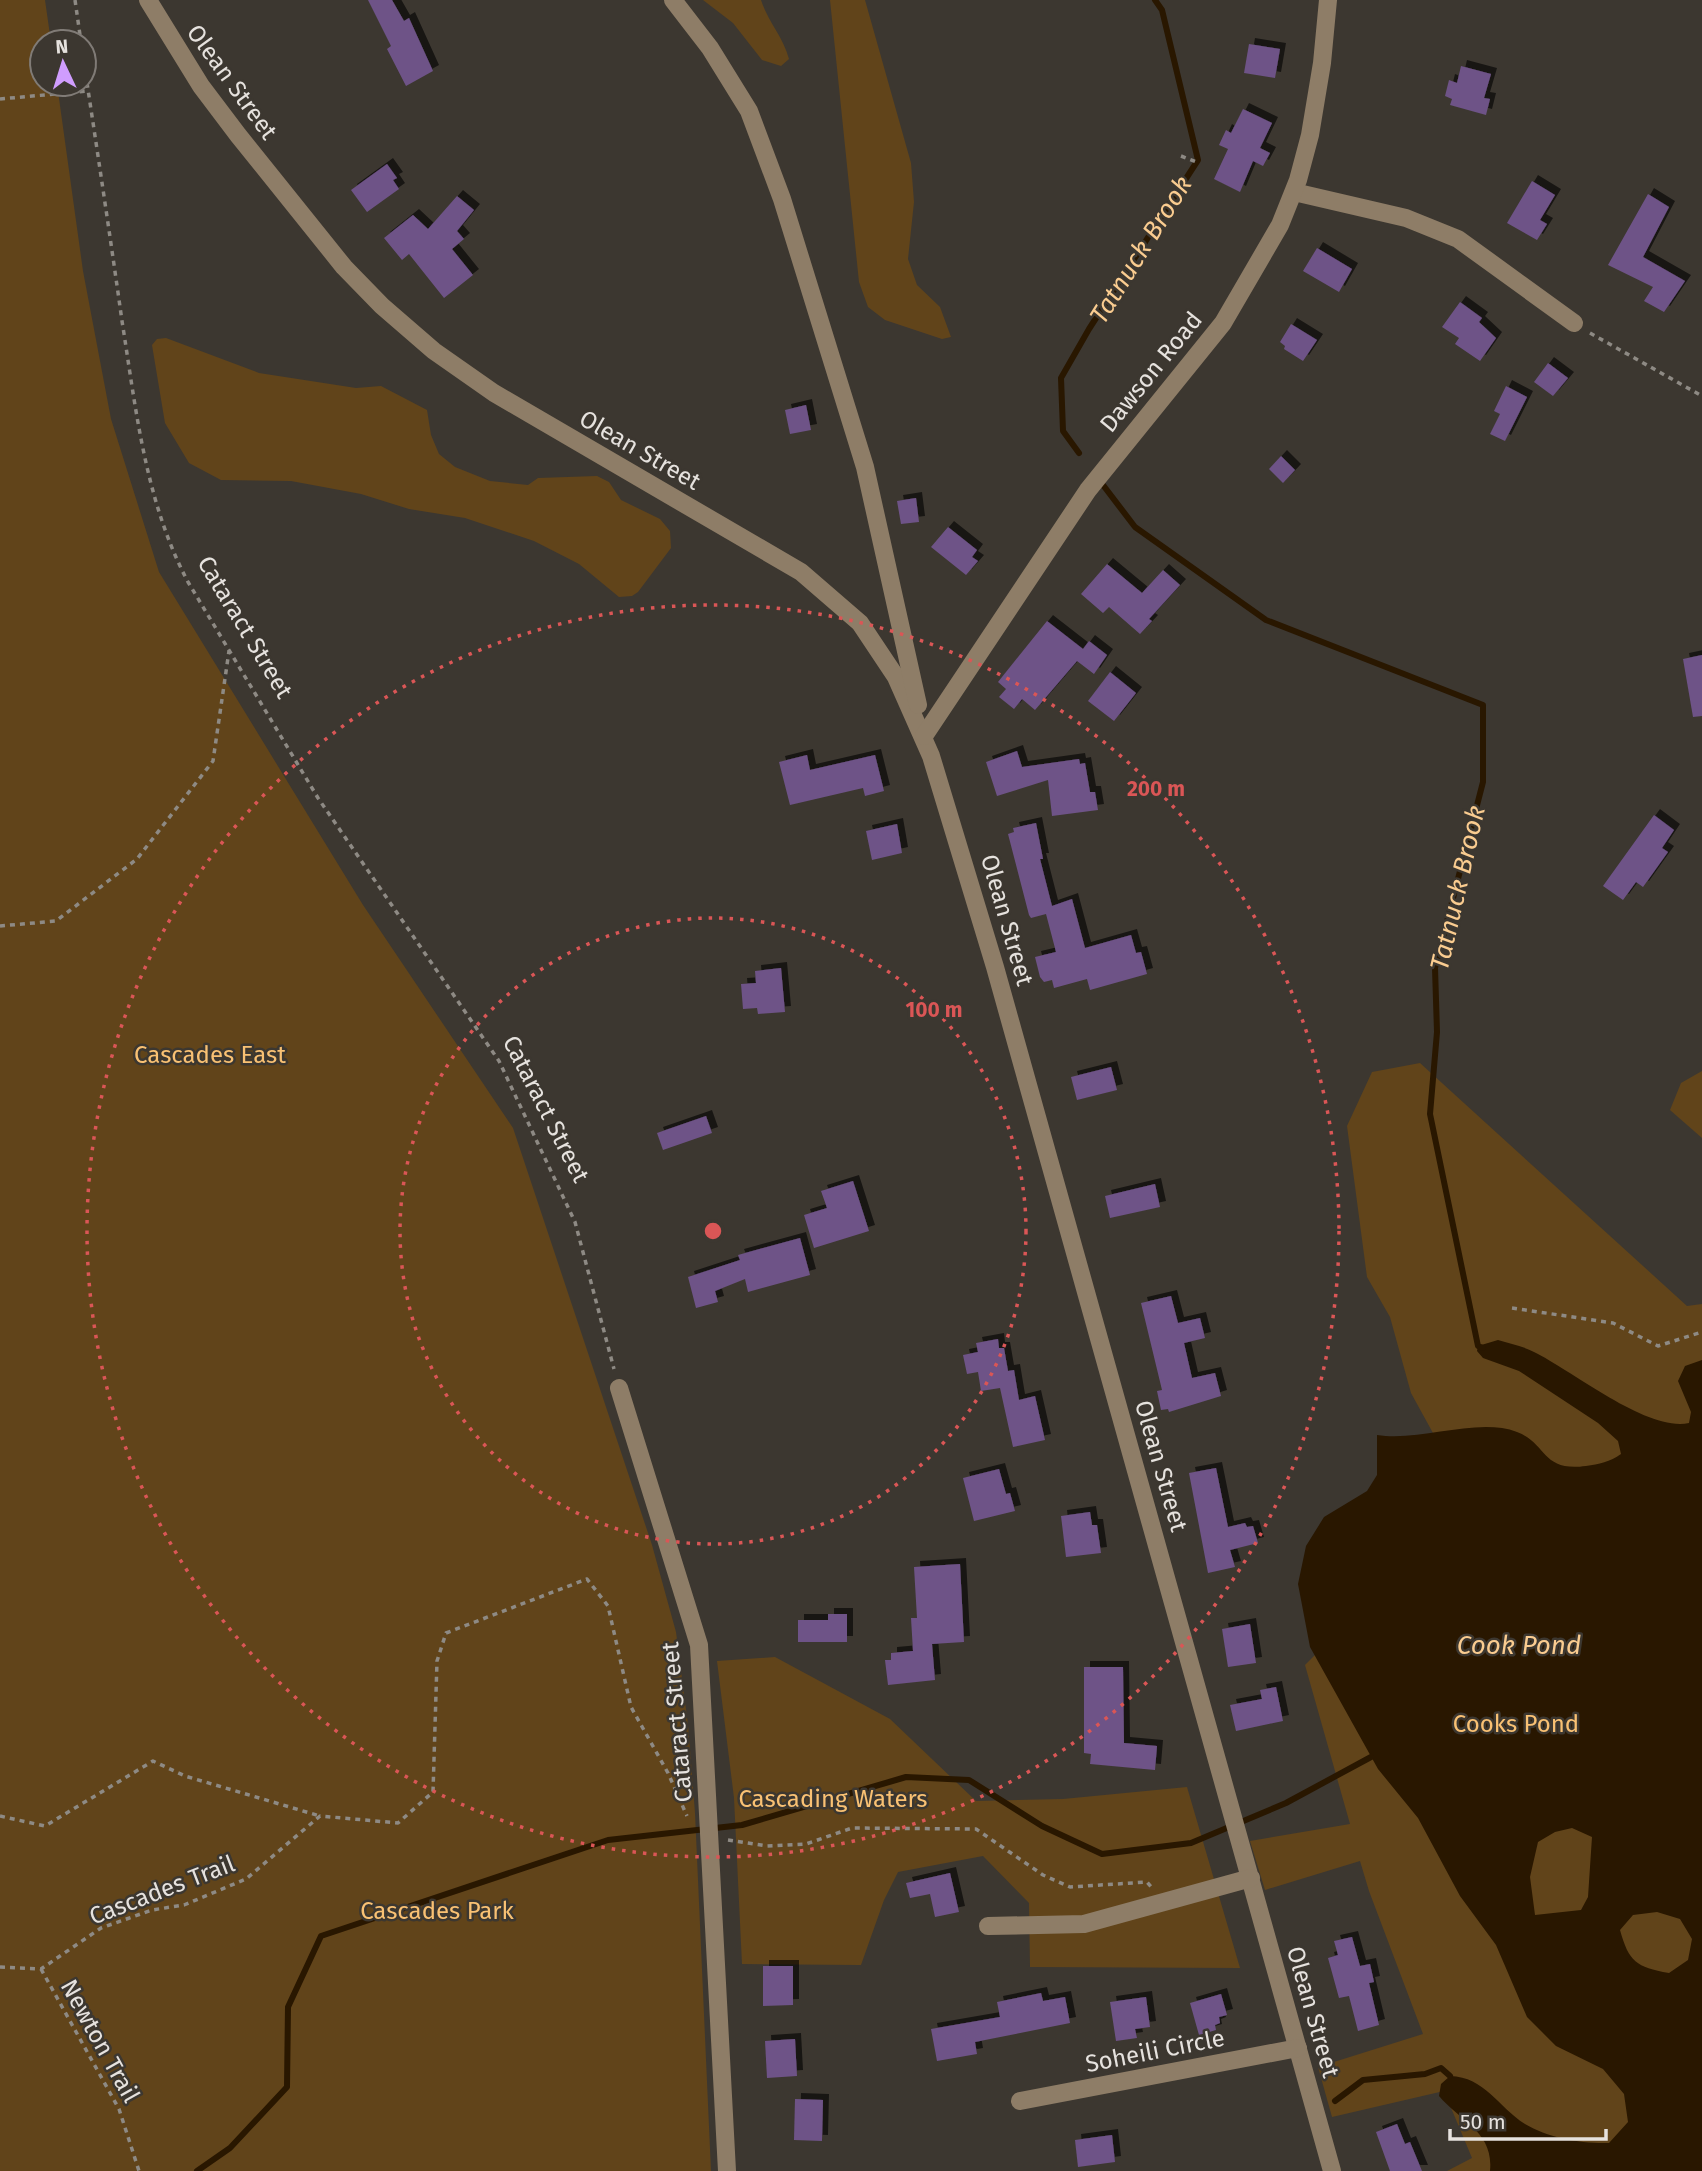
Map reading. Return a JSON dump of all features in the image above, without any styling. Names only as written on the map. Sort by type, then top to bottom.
[{"type":"street","name":"Olean Street","points":[[148,0],[196,78],[231,125],[344,267],[382,306],[435,351],[494,393],[801,572],[860,623],[896,677],[924,736],[1038,1116],[1332,2171]]},
{"type":"street","points":[[673,0],[710,48],[743,100],[779,189],[865,467],[924,736]]},
{"type":"street","name":"Dawson Road","points":[[924,736],[1088,490],[1223,323],[1280,225],[1294,192],[1315,111],[1328,0]]},
{"type":"street","points":[[1294,192],[1406,218],[1458,239],[1574,323]]},
{"type":"street","name":"Cataract Street","points":[[619,1388],[699,1645],[727,2171]]},
{"type":"street","points":[[988,1926],[1084,1924],[1251,1878]]},
{"type":"street","name":"Soheili Circle","points":[[1020,2101],[1298,2048]]},
{"type":"path","points":[[75,0],[79,28]]},
{"type":"path","points":[[0,99],[28,96]]},
{"type":"path","name":"Cataract Street","points":[[89,98],[136,411],[156,505],[178,563],[318,798],[499,1061],[575,1222],[619,1388]]},
{"type":"path","points":[[1181,156],[1199,163]]},
{"type":"path","points":[[1574,323],[1702,396]]},
{"type":"path","points":[[0,926],[56,921],[137,859],[214,761],[229,650]]},
{"type":"path","points":[[1512,1308],[1613,1323],[1658,1346],[1702,1332]]},
{"type":"path","points":[[0,1816],[45,1826],[153,1761],[185,1776],[320,1815],[398,1823],[433,1792],[437,1661],[446,1633],[587,1578],[608,1606],[631,1707],[668,1773],[689,1819]]},
{"type":"path","name":"Cascades Trail","points":[[41,1969],[101,1928],[152,1910],[184,1905],[246,1879],[320,1815]]},
{"type":"path","points":[[710,1835],[767,1846],[806,1844],[852,1829],[976,1829],[1043,1875],[1070,1887],[1147,1881],[1165,1902]]},
{"type":"path","points":[[0,1967],[41,1969]]},
{"type":"path","name":"Newton Trail","points":[[41,1969],[119,2109],[139,2171]]},
{"type":"green space","points":[[0,0],[45,0],[49,28],[28,28],[28,98],[59,98],[83,271],[111,419],[159,572],[363,905],[513,1128],[652,1545],[676,1632],[688,1725],[695,1813],[711,2171],[0,2171]]},
{"type":"green space","points":[[703,0],[761,0],[789,59],[781,66],[762,60],[733,23]]},
{"type":"green space","points":[[830,0],[865,0],[911,163],[914,202],[908,259],[917,285],[940,307],[951,337],[942,339],[885,320],[868,307],[859,282]]},
{"type":"green space","points":[[166,338],[259,373],[356,388],[381,386],[427,410],[431,435],[439,454],[455,467],[490,481],[528,485],[538,478],[597,476],[609,482],[621,500],[660,519],[670,531],[671,548],[638,592],[632,596],[619,597],[579,564],[534,541],[465,518],[409,509],[361,494],[291,481],[221,480],[189,463],[165,423],[152,345],[157,339]]},
{"type":"green space","name":"Cooks Pond","points":[[1420,1063],[1687,1306],[1702,1304],[1702,2171],[1447,2171],[1472,2158],[1444,2091],[1332,2117],[1318,2067],[1423,2034],[1360,1861],[1265,1890],[1250,1841],[1350,1824],[1305,1665],[1391,1579],[1439,1444],[1411,1393],[1390,1317],[1367,1277],[1347,1126],[1372,1072]]},
{"type":"green space","points":[[1702,1071],[1702,1138],[1670,1110],[1681,1083]]},
{"type":"green space","name":"Cascading Waters","points":[[775,1657],[890,1719],[976,1801],[1063,1799],[1187,1787],[1240,1968],[1030,1967],[1029,1903],[983,1856],[898,1872],[884,1900],[861,1965],[742,1964],[734,1798],[717,1661]]},
{"type":"water","name":"Cook Pond","points":[[1498,1340],[1525,1348],[1632,1410],[1672,1423],[1689,1423],[1691,1412],[1678,1381],[1685,1366],[1702,1360],[1702,2171],[1490,2171],[1487,2146],[1481,2137],[1439,2096],[1441,2084],[1450,2076],[1482,2087],[1515,2117],[1534,2129],[1566,2139],[1588,2142],[1609,2143],[1628,2122],[1624,2094],[1603,2069],[1556,2046],[1527,2017],[1496,1945],[1460,1896],[1418,1818],[1378,1769],[1310,1647],[1298,1584],[1306,1546],[1324,1517],[1367,1491],[1377,1475],[1377,1435],[1501,1428],[1527,1437],[1553,1461],[1571,1467],[1600,1463],[1621,1454],[1618,1441],[1598,1423],[1519,1371],[1483,1358],[1477,1351],[1478,1346]],"holes":[[[1572,1828],[1592,1837],[1588,1897],[1581,1910],[1535,1915],[1530,1877],[1538,1842],[1555,1832]],[[1657,1912],[1680,1919],[1692,1939],[1688,1960],[1669,1973],[1649,1968],[1636,1961],[1627,1949],[1620,1930],[1633,1915]]]},
{"type":"building","points":[[368,0],[392,0],[404,21],[409,18],[433,71],[406,86],[387,49],[391,46]]},
{"type":"building","points":[[1249,44],[1280,49],[1275,78],[1244,73]]},
{"type":"building","points":[[1461,66],[1491,74],[1484,98],[1490,99],[1486,115],[1450,105],[1452,99],[1445,96],[1449,80],[1457,83]]},
{"type":"building","points":[[1243,109],[1272,123],[1260,148],[1270,153],[1263,166],[1253,161],[1240,192],[1214,179],[1228,149],[1219,145],[1226,130],[1231,133]]},
{"type":"building","points":[[387,164],[397,178],[393,180],[399,189],[367,212],[351,190]]},
{"type":"building","points":[[1532,181],[1555,195],[1540,220],[1547,224],[1537,240],[1507,223]]},
{"type":"building","points":[[1648,194],[1669,207],[1643,257],[1685,281],[1664,312],[1644,301],[1653,287],[1608,265]]},
{"type":"building","points":[[457,196],[474,210],[457,231],[464,239],[452,249],[473,275],[444,298],[409,254],[402,260],[384,238],[413,215],[428,229]]},
{"type":"building","points":[[1317,248],[1352,269],[1339,292],[1303,271]]},
{"type":"building","points":[[1460,302],[1482,318],[1479,322],[1496,338],[1480,361],[1455,344],[1459,338],[1442,327]]},
{"type":"building","points":[[1291,324],[1317,340],[1303,361],[1284,349],[1285,346],[1280,342]]},
{"type":"building","points":[[1548,363],[1568,378],[1553,396],[1534,382]]},
{"type":"building","points":[[1506,386],[1527,397],[1505,441],[1490,434],[1500,414],[1494,411]]},
{"type":"building","points":[[806,405],[811,430],[790,434],[785,410]]},
{"type":"building","points":[[1281,456],[1295,470],[1283,483],[1269,469]]},
{"type":"building","points":[[916,498],[919,522],[901,524],[897,501]]},
{"type":"building","points":[[948,527],[977,550],[972,557],[978,561],[966,575],[931,547]]},
{"type":"building","points":[[1107,564],[1142,593],[1163,570],[1180,585],[1149,619],[1152,621],[1140,634],[1109,607],[1103,613],[1081,594]]},
{"type":"building","points":[[1047,621],[1083,649],[1089,641],[1107,655],[1094,674],[1077,661],[1035,710],[1022,699],[1014,709],[999,697],[1006,689],[998,682]]},
{"type":"building","points":[[1702,655],[1702,716],[1693,717],[1683,659]]},
{"type":"building","points":[[1110,672],[1136,693],[1114,721],[1088,701]]},
{"type":"building","points":[[1017,751],[1022,767],[1079,759],[1080,764],[1085,763],[1090,792],[1095,792],[1098,810],[1052,816],[1048,780],[997,796],[986,762]]},
{"type":"building","points":[[807,755],[810,770],[875,755],[884,791],[865,796],[863,788],[790,805],[779,762]]},
{"type":"building","points":[[1654,815],[1674,830],[1662,848],[1668,852],[1643,887],[1636,882],[1623,900],[1603,886]]},
{"type":"building","points":[[1036,823],[1043,859],[1040,859],[1052,906],[1072,899],[1085,948],[1131,935],[1136,953],[1141,952],[1147,974],[1090,990],[1087,979],[1054,988],[1052,980],[1044,982],[1040,977],[1035,957],[1056,952],[1046,914],[1031,918],[1029,915],[1008,834],[1014,832],[1013,828]]},
{"type":"building","points":[[897,824],[902,853],[872,860],[866,831]]},
{"type":"building","points":[[781,968],[785,1012],[758,1014],[757,1008],[743,1009],[741,984],[756,983],[755,971]]},
{"type":"building","points":[[1111,1067],[1117,1090],[1077,1100],[1071,1077]]},
{"type":"building","points":[[706,1116],[712,1133],[663,1150],[657,1133]]},
{"type":"building","points":[[853,1181],[869,1231],[814,1248],[804,1215],[827,1208],[821,1191]]},
{"type":"building","points":[[1155,1184],[1160,1207],[1110,1218],[1105,1196]]},
{"type":"building","points":[[800,1238],[810,1275],[748,1292],[745,1279],[715,1291],[718,1302],[696,1308],[688,1277],[740,1260],[738,1255]]},
{"type":"building","points":[[1171,1296],[1178,1323],[1200,1318],[1205,1338],[1184,1343],[1192,1378],[1215,1373],[1221,1396],[1169,1412],[1168,1409],[1161,1410],[1157,1391],[1162,1390],[1141,1303]]},
{"type":"building","points":[[998,1339],[999,1348],[1004,1348],[1008,1371],[1014,1370],[1019,1400],[1035,1396],[1045,1440],[1013,1447],[1000,1388],[981,1391],[978,1372],[967,1374],[963,1355],[978,1352],[976,1343]]},
{"type":"building","points":[[1216,1468],[1228,1527],[1245,1523],[1247,1527],[1253,1526],[1258,1543],[1230,1550],[1235,1567],[1208,1573],[1189,1473]]},
{"type":"building","points":[[999,1469],[1006,1494],[1010,1493],[1015,1511],[974,1521],[963,1478]]},
{"type":"building","points":[[1090,1512],[1092,1525],[1097,1525],[1101,1553],[1066,1557],[1061,1516]]},
{"type":"building","points":[[960,1564],[964,1642],[932,1644],[935,1680],[888,1685],[885,1660],[891,1660],[891,1653],[913,1651],[911,1618],[917,1618],[914,1567]]},
{"type":"building","points":[[828,1614],[847,1614],[847,1642],[798,1642],[798,1620],[828,1620]]},
{"type":"building","points":[[1250,1624],[1256,1663],[1228,1667],[1222,1629]]},
{"type":"building","points":[[1084,1667],[1123,1667],[1124,1743],[1157,1746],[1155,1770],[1090,1764],[1091,1754],[1084,1753]]},
{"type":"building","points":[[1276,1687],[1283,1721],[1236,1731],[1230,1705],[1262,1699],[1260,1690]]},
{"type":"building","points":[[950,1873],[959,1912],[935,1917],[930,1894],[910,1898],[906,1883]]},
{"type":"building","points":[[1352,1937],[1360,1966],[1370,1964],[1374,1982],[1369,1983],[1379,2025],[1358,2031],[1349,1996],[1339,1998],[1328,1958],[1338,1955],[1334,1941]]},
{"type":"building","points":[[763,1966],[793,1966],[793,2005],[763,2006]]},
{"type":"building","points":[[1041,1993],[1043,2001],[1065,1997],[1070,2023],[975,2042],[977,2054],[937,2061],[931,2029],[1000,2017],[997,2002]]},
{"type":"building","points":[[1221,1994],[1227,2015],[1219,2017],[1220,2023],[1215,2025],[1216,2030],[1199,2035],[1190,2003]]},
{"type":"building","points":[[1146,1997],[1150,2027],[1135,2029],[1137,2038],[1116,2041],[1110,2002]]},
{"type":"building","points":[[795,2039],[797,2076],[767,2078],[765,2041]]},
{"type":"building","points":[[795,2099],[823,2100],[822,2141],[794,2140]]},
{"type":"building","points":[[1397,2124],[1405,2144],[1410,2142],[1422,2171],[1390,2171],[1376,2132]]},
{"type":"building","points":[[1112,2135],[1115,2162],[1078,2167],[1075,2140]]},
{"type":"waterway","name":"Tatnuck Brook","points":[[1079,453],[1063,431],[1061,378],[1089,329],[1198,160],[1162,10],[1155,0]]},
{"type":"waterway","name":"Tatnuck Brook","points":[[1103,485],[1135,527],[1266,620],[1483,705],[1483,782],[1435,968],[1437,1032],[1430,1114],[1478,1346],[1483,1348]]},
{"type":"waterway","points":[[197,2171],[230,2148],[287,2087],[288,2007],[321,1936],[608,1840],[742,1825],[906,1777],[969,1780],[1042,1826],[1102,1854],[1191,1843],[1286,1803],[1371,1757]]},
{"type":"waterway","points":[[1335,2101],[1363,2080],[1425,2074],[1441,2068],[1450,2076]]},
{"type":"park label","name":"Cascades East","points":[[210,1055]]},
{"type":"park label","name":"Cascades Park","points":[[437,1911]]}]
